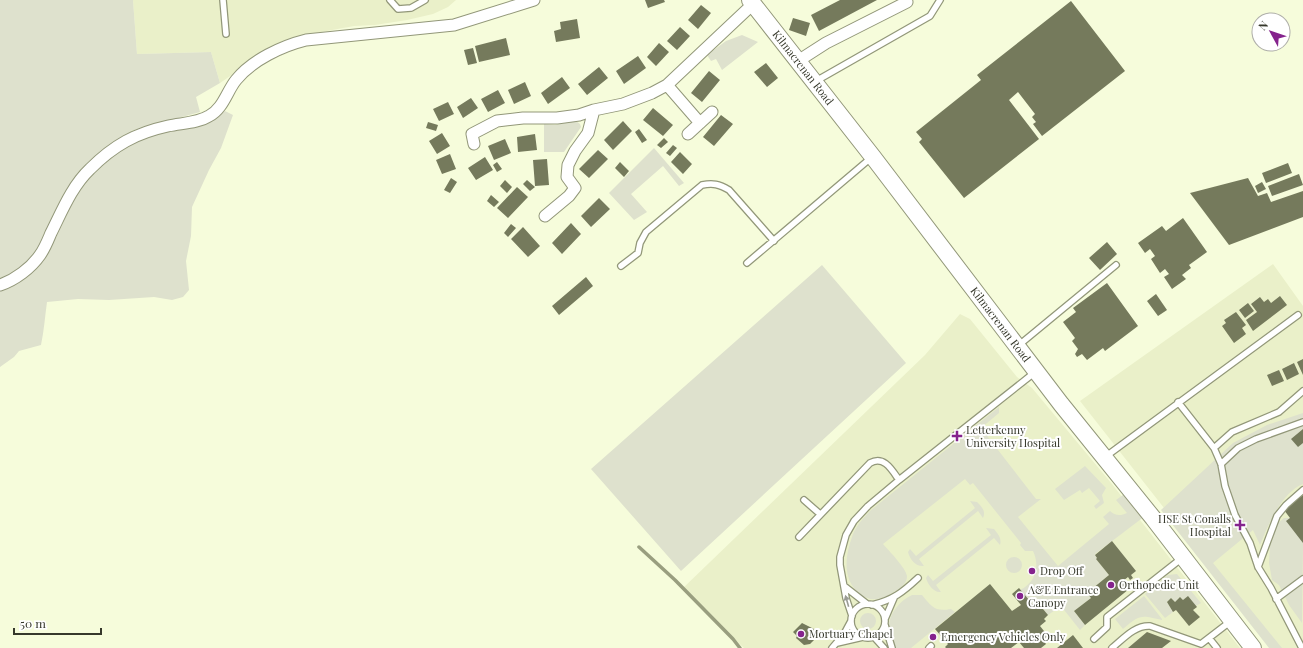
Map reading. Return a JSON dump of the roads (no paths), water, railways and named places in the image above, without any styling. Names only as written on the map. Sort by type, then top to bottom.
[{"type":"main road","name":"Kilmacrenan Road","points":[[752,2],[1036,372],[1183,557],[1253,648]]},
{"type":"street","points":[[0,285],[22,273],[41,254],[75,187],[90,169],[127,139],[148,131],[210,116],[221,106],[236,80],[252,65],[272,53],[289,44],[306,40],[454,25],[534,0]]},
{"type":"street","points":[[474,144],[472,134],[497,121],[523,118],[557,118],[579,115],[594,110],[623,104],[652,93],[667,85],[752,2]]},
{"type":"street","points":[[798,61],[826,43],[907,2]]},
{"type":"street","points":[[667,85],[700,123]]},
{"type":"street","points":[[545,216],[575,188],[567,177],[568,165],[575,151],[588,133],[594,110]]},
{"type":"street","points":[[688,134],[712,112]]},
{"type":"lane","points":[[223,0],[226,34]]},
{"type":"lane","points":[[390,0],[398,8],[411,8],[425,0]]},
{"type":"lane","points":[[814,82],[930,16],[940,0]]},
{"type":"lane","points":[[747,263],[872,157]]},
{"type":"lane","points":[[621,266],[638,253],[640,243],[646,232],[702,185],[711,183],[720,184],[729,190],[774,241]]},
{"type":"lane","points":[[1017,346],[1116,265]]},
{"type":"lane","points":[[1104,457],[1298,315]]},
{"type":"lane","points":[[863,637],[855,631],[846,598],[840,565],[843,543],[849,527],[863,511],[899,480],[1036,372]]},
{"type":"lane","points":[[1214,448],[1232,432],[1279,412],[1303,391]]},
{"type":"lane","points":[[1178,402],[1214,448],[1221,464],[1235,515],[1250,543],[1258,567],[1302,648]]},
{"type":"lane","points":[[1221,464],[1238,448],[1256,439],[1303,422]]},
{"type":"lane","points":[[799,537],[866,466],[874,461],[883,461],[886,463],[899,480]]},
{"type":"lane","points":[[1258,567],[1278,516],[1286,505],[1303,490]]},
{"type":"lane","points":[[804,500],[820,514]]},
{"type":"lane","points":[[1094,639],[1107,627],[1107,617],[1183,557]]},
{"type":"lane","points":[[832,648],[837,643],[857,609],[870,604],[886,602],[894,598],[918,578]]},
{"type":"lane","points":[[1276,599],[1303,579]]},
{"type":"lane","points":[[844,586],[870,604],[880,608],[892,648]]},
{"type":"lane","points":[[837,643],[863,637],[874,637],[880,634],[894,598]]},
{"type":"lane","points":[[1112,648],[1134,630],[1145,626],[1150,626],[1201,644],[1232,621]]},
{"type":"lane","points":[[874,637],[884,648]]},
{"type":"lane","points":[[1209,638],[1217,648]]},
{"type":"waterway","points":[[639,547],[675,580],[740,648]]},
{"type":"place","name":"Letterkenny University Hospital","points":[[957,436]]},
{"type":"place","name":"HSE St Conalls Hospital","points":[[1240,525]]},
{"type":"place","name":"Drop Off","points":[[1032,571]]},
{"type":"place","name":"Orthopedic Unit","points":[[1111,585]]},
{"type":"place","name":"A&E Entrance Canopy","points":[[1020,596]]},
{"type":"place","name":"Mortuary Chapel","points":[[801,634]]},
{"type":"place","name":"Emergency Vehicles Only","points":[[933,637]]}]
